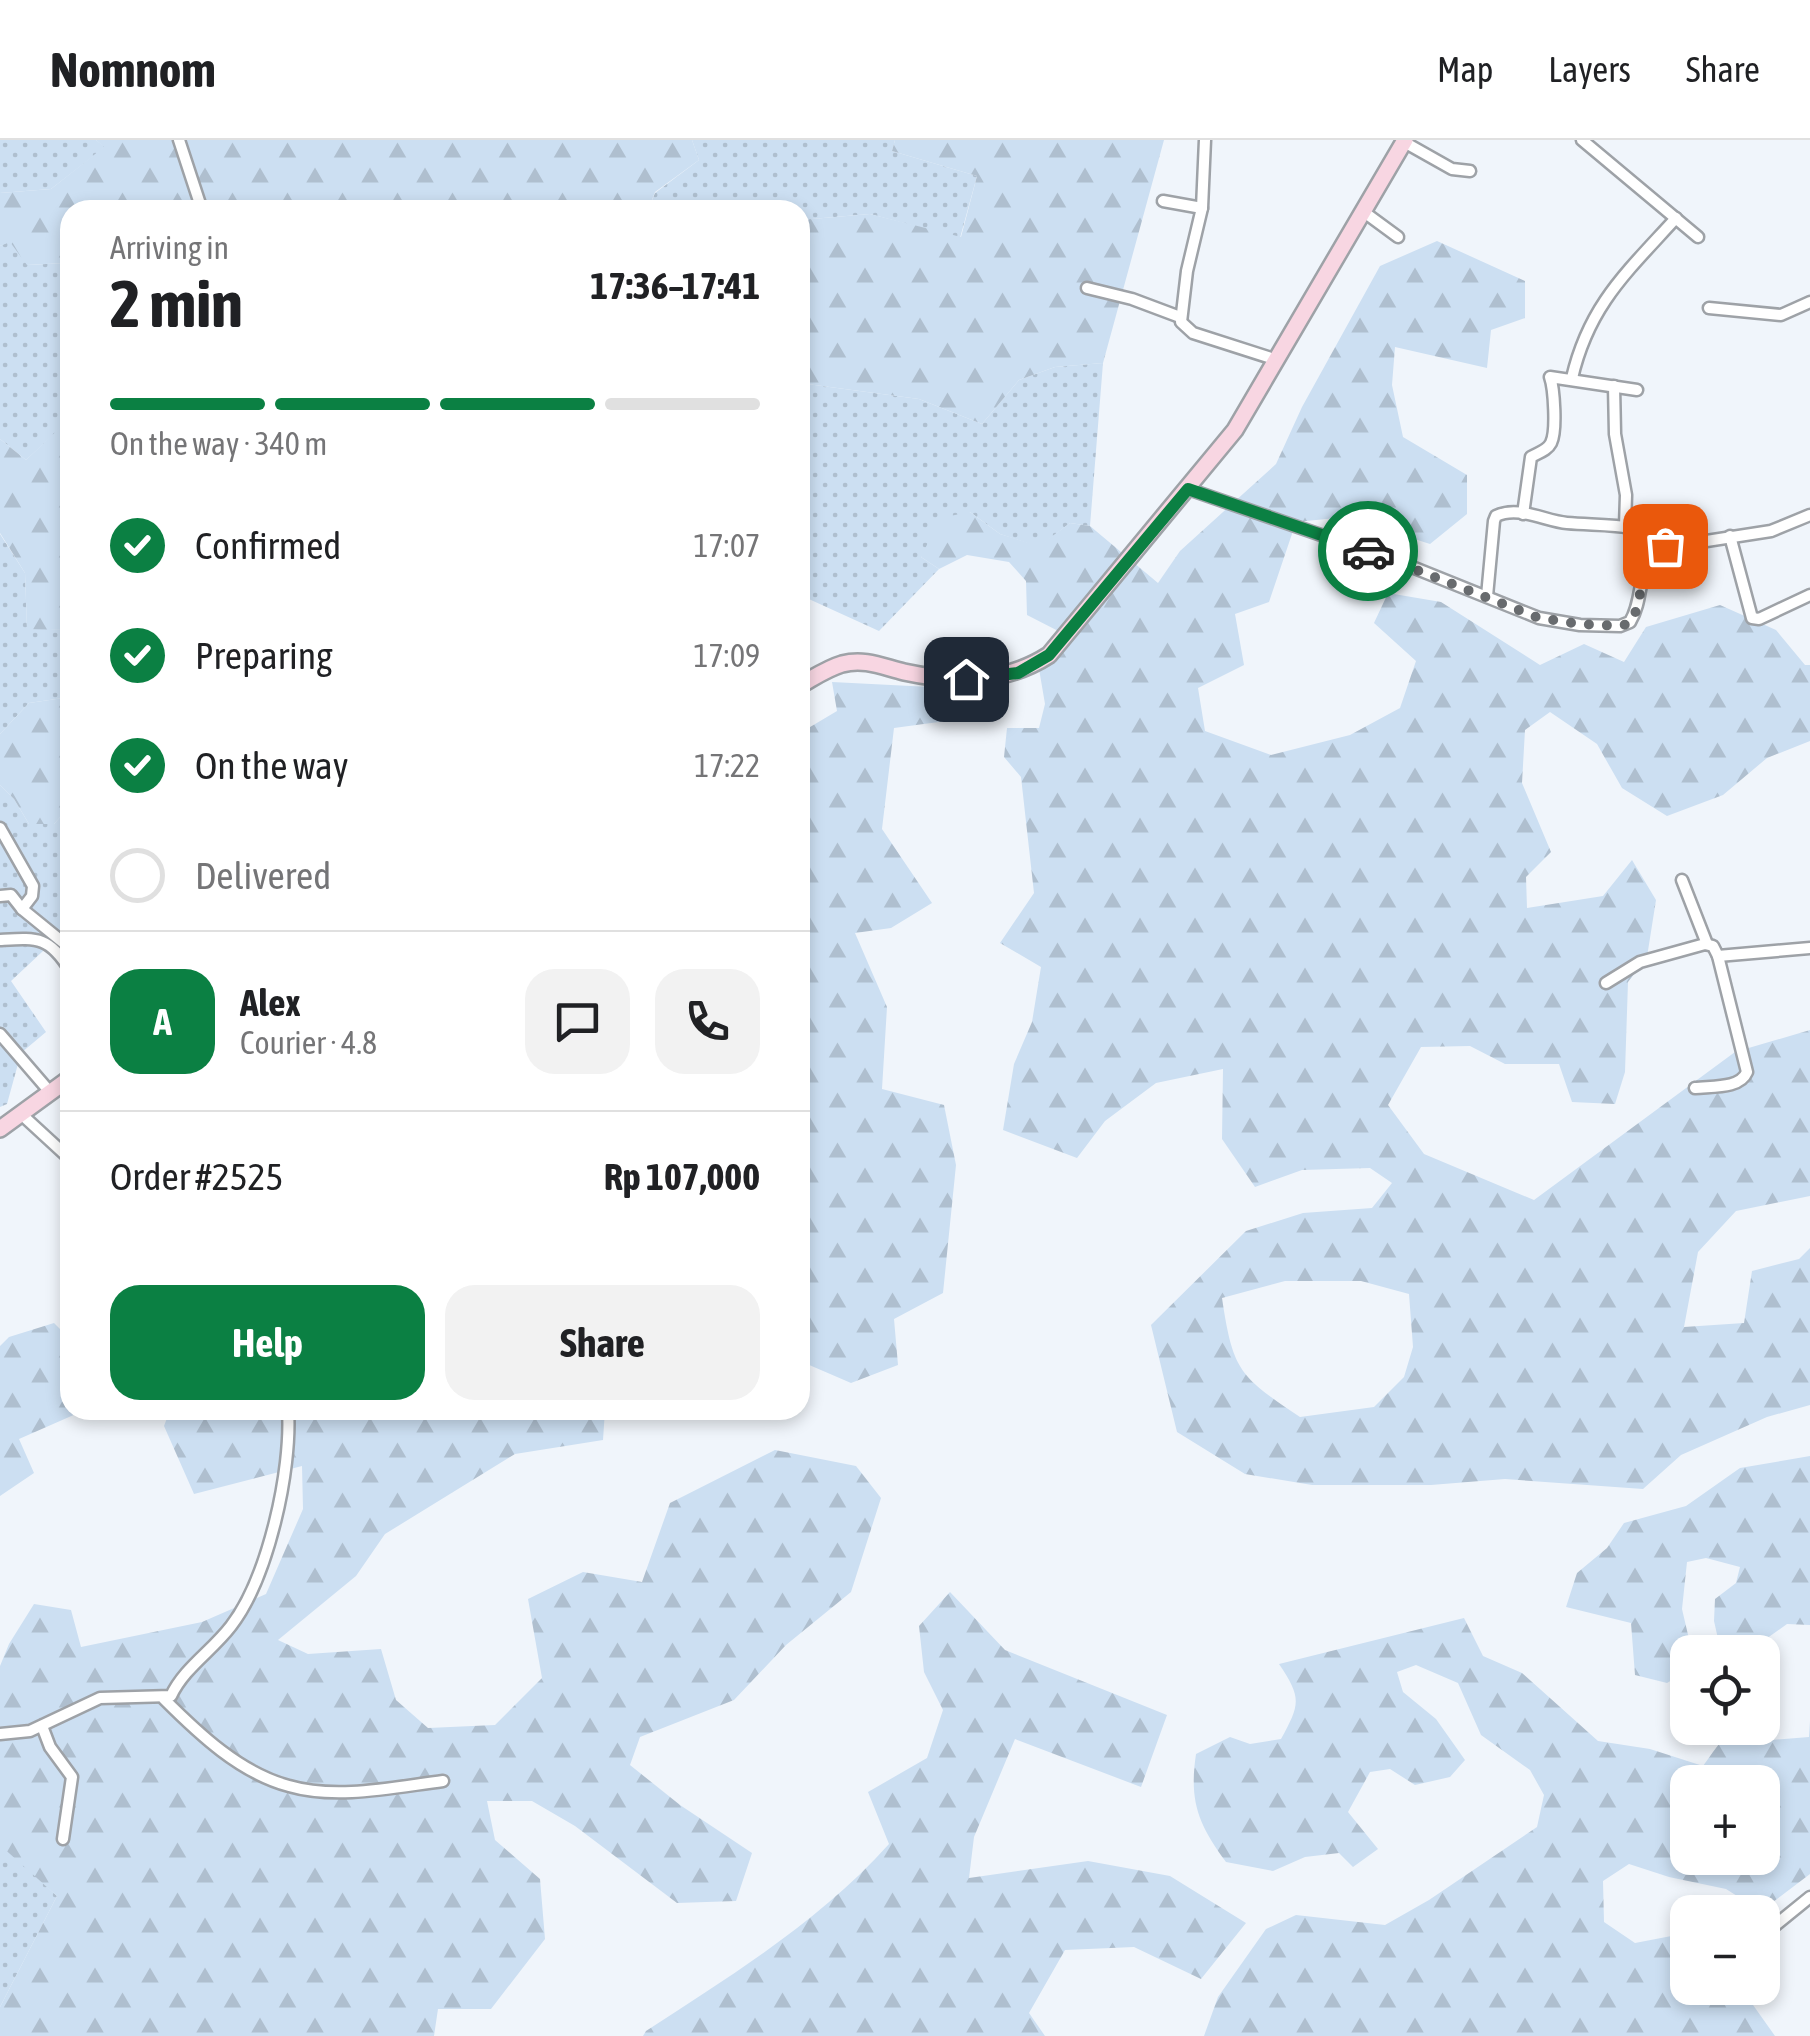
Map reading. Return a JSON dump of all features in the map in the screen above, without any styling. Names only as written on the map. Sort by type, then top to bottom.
[{"type":"street","points":[[179,140],[199,200]]},
{"type":"street","points":[[1205,140],[1202,208],[1186,271],[1180,317],[1183,326],[1194,334],[1274,359]]},
{"type":"street","points":[[1582,140],[1698,237]]},
{"type":"street","points":[[810,680],[842,664],[857,662],[950,678],[1018,673],[1049,655],[1235,430],[1405,141],[1452,169],[1470,171]]},
{"type":"street","points":[[1163,200],[1202,208]]},
{"type":"street","points":[[1364,212],[1398,237]]},
{"type":"street","points":[[1572,378],[1585,332],[1602,302],[1676,218]]},
{"type":"street","points":[[1087,288],[1180,317]]},
{"type":"street","points":[[1708,308],[1781,315],[1810,302]]},
{"type":"street","points":[[1524,514],[1531,458],[1546,449],[1552,438],[1554,386],[1549,378],[1572,378],[1637,390]]},
{"type":"street","points":[[1614,386],[1615,434],[1626,495],[1626,527]]},
{"type":"street","points":[[1188,489],[1385,557],[1539,618],[1580,624],[1628,624],[1636,613],[1646,564],[1655,549],[1784,528],[1810,515]]},
{"type":"street","points":[[1487,596],[1496,516],[1504,512],[1564,523],[1626,527],[1638,530],[1655,549]]},
{"type":"street","points":[[1730,536],[1752,618],[1810,595]]},
{"type":"street","points":[[0,828],[33,886],[32,896],[22,909]]},
{"type":"street","points":[[1682,880],[1708,944]]},
{"type":"street","points":[[0,896],[11,896],[60,940]]},
{"type":"street","points":[[0,940],[44,941],[60,955]]},
{"type":"street","points":[[1606,983],[1654,957],[1713,946],[1746,1072],[1737,1083],[1695,1088]]},
{"type":"street","points":[[1718,956],[1810,948]]},
{"type":"street","points":[[0,1034],[50,1092]]},
{"type":"street","points":[[0,1129],[60,1085]]},
{"type":"street","points":[[20,1112],[60,1149]]},
{"type":"street","points":[[0,1734],[25,1733],[100,1698],[171,1696],[178,1681],[226,1633],[248,1600],[284,1484],[288,1420]]},
{"type":"street","points":[[164,1699],[214,1746],[291,1787],[345,1790],[443,1781]]},
{"type":"street","points":[[42,1726],[50,1747],[72,1777],[63,1839]]},
{"type":"street","points":[[1780,1921],[1810,1897]]},
{"type":"green space","points":[[0,140],[96,140],[105,147],[51,189],[0,193]]},
{"type":"green space","points":[[96,140],[692,140],[699,160],[655,192],[652,200],[60,200],[60,263],[27,265],[10,242],[0,246],[0,193],[51,189],[104,147]]},
{"type":"green space","points":[[692,140],[895,140],[892,151],[977,176],[960,238],[870,214],[810,219],[810,200],[652,200],[655,193],[699,160]]},
{"type":"green space","points":[[895,140],[1164,140],[1103,363],[1055,367],[1019,380],[982,424],[919,399],[810,384],[810,219],[870,214],[961,237],[977,176],[892,151]]},
{"type":"green space","points":[[10,241],[28,265],[60,263],[60,429],[26,460],[0,439],[0,246]]},
{"type":"green space","points":[[1437,241],[1525,281],[1525,318],[1491,330],[1487,368],[1395,347],[1392,385],[1403,437],[1467,475],[1467,514],[1430,544],[1346,517],[1296,522],[1269,602],[1235,614],[1244,665],[1198,688],[1205,731],[1271,755],[1350,735],[1400,708],[1416,661],[1374,623],[1388,593],[1441,602],[1540,665],[1584,644],[1624,662],[1646,627],[1720,605],[1776,630],[1805,665],[1810,665],[1810,741],[1767,758],[1723,795],[1667,816],[1622,788],[1597,744],[1550,712],[1525,730],[1522,783],[1551,852],[1526,877],[1527,908],[1603,896],[1632,860],[1656,900],[1647,957],[1628,982],[1625,1072],[1615,1104],[1572,1102],[1559,1064],[1505,1064],[1470,1046],[1421,1047],[1388,1105],[1424,1154],[1534,1200],[1735,1052],[1810,1030],[1810,1196],[1736,1211],[1698,1252],[1684,1327],[1744,1323],[1752,1271],[1799,1259],[1810,1248],[1810,1405],[1767,1417],[1681,1455],[1643,1489],[1505,1479],[1431,1485],[1312,1485],[1245,1474],[1177,1432],[1151,1325],[1246,1231],[1303,1213],[1372,1208],[1392,1183],[1370,1168],[1302,1170],[1255,1187],[1222,1139],[1223,1069],[1156,1083],[1105,1121],[1077,1158],[1003,1130],[1014,1064],[1032,1022],[1041,967],[1000,943],[1034,893],[1021,777],[1004,757],[1007,728],[1039,728],[1045,704],[1038,663],[1066,635],[1027,615],[1026,581],[1009,562],[967,555],[939,569],[921,557],[940,518],[970,512],[1000,534],[1039,546],[1070,523],[1090,526],[1158,583],[1180,551],[1276,464],[1302,407],[1380,266]],"holes":[[[1285,1281],[1361,1281],[1409,1294],[1413,1347],[1404,1377],[1374,1407],[1300,1417],[1242,1370],[1230,1342],[1222,1298]]]},
{"type":"green space","points":[[1103,363],[1090,526],[1070,523],[1039,547],[1000,534],[970,512],[921,557],[939,569],[879,631],[810,600],[810,384],[919,399],[982,424],[1019,380],[1055,367]]},
{"type":"green space","points":[[60,428],[60,630],[27,629],[25,573],[0,533],[0,439],[26,460]]},
{"type":"green space","points":[[0,534],[25,573],[27,628],[60,630],[60,698],[29,703],[0,734]]},
{"type":"green space","points":[[832,682],[950,688],[946,721],[894,728],[882,829],[932,903],[891,928],[855,933],[887,1007],[882,1089],[944,1105],[956,1165],[943,1293],[894,1319],[898,1365],[851,1383],[810,1365],[810,727],[837,711]]},
{"type":"green space","points":[[60,698],[60,817],[54,824],[29,824],[0,785],[0,734],[29,703]]},
{"type":"green space","points":[[0,785],[29,824],[54,824],[60,817],[60,938],[11,981],[46,1032],[21,1053],[7,1104],[0,1107]]},
{"type":"green space","points":[[54,1323],[60,1329],[62,1420],[19,1439],[34,1473],[0,1496],[0,1346],[9,1337]]},
{"type":"green space","points":[[166,1420],[604,1420],[603,1440],[515,1454],[385,1534],[356,1576],[278,1640],[308,1654],[381,1649],[396,1700],[428,1728],[495,1725],[542,1678],[528,1599],[583,1572],[642,1582],[670,1503],[775,1450],[856,1466],[881,1498],[851,1592],[786,1645],[734,1700],[640,1737],[630,1765],[680,1805],[752,1853],[736,1901],[677,1903],[575,1826],[532,1801],[487,1801],[495,1840],[540,1879],[545,1939],[491,2009],[438,2009],[434,2036],[0,2036],[0,2007],[57,1896],[0,1845],[0,1666],[9,1644],[34,1604],[71,1610],[81,1647],[202,1622],[266,1594],[303,1509],[302,1466],[194,1494],[164,1426]]},
{"type":"green space","points":[[1810,1456],[1810,1625],[1787,1624],[1772,1635],[1717,1635],[1715,1599],[1736,1583],[1740,1567],[1706,1558],[1687,1562],[1682,1609],[1688,1635],[1670,1635],[1670,1681],[1635,1675],[1631,1623],[1566,1607],[1577,1573],[1607,1548],[1624,1523],[1686,1506],[1740,1468]]},
{"type":"green space","points":[[950,1592],[1005,1650],[1167,1715],[1141,1787],[1015,1739],[974,1837],[969,1878],[1088,1861],[1170,1876],[1246,1923],[1201,1979],[1134,1947],[1065,1950],[1029,2013],[1045,2036],[643,2036],[804,1922],[889,1844],[868,1792],[927,1758],[943,1710],[924,1672],[919,1626]]},
{"type":"green space","points":[[1464,1618],[1483,1656],[1522,1673],[1598,1741],[1650,1749],[1700,1765],[1670,1765],[1670,1875],[1780,1875],[1780,1765],[1704,1765],[1718,1745],[1780,1745],[1780,1739],[1809,1737],[1810,1721],[1810,1874],[1780,1897],[1736,1895],[1726,1889],[1669,1877],[1629,1864],[1603,1881],[1604,1922],[1635,1943],[1670,1936],[1670,2005],[1753,2005],[1775,2036],[1204,2036],[1218,1997],[1266,1929],[1296,1915],[1385,1925],[1537,1827],[1544,1795],[1530,1770],[1481,1735],[1458,1683],[1416,1665],[1397,1672],[1403,1692],[1436,1719],[1465,1760],[1450,1777],[1415,1785],[1390,1769],[1370,1772],[1348,1812],[1378,1849],[1353,1867],[1339,1853],[1305,1857],[1273,1871],[1226,1862],[1198,1811],[1194,1785],[1196,1754],[1230,1737],[1250,1744],[1281,1739],[1295,1709],[1292,1685],[1279,1664]]},
{"type":"green space","points":[[0,1845],[57,1896],[0,2007]]},
{"type":"way so far","points":[[1368,551],[1539,618],[1620,626],[1634,618],[1650,554],[1665,546]]},
{"type":"route","points":[[966,679],[1018,673],[1049,655],[1188,489],[1368,551]]}]
